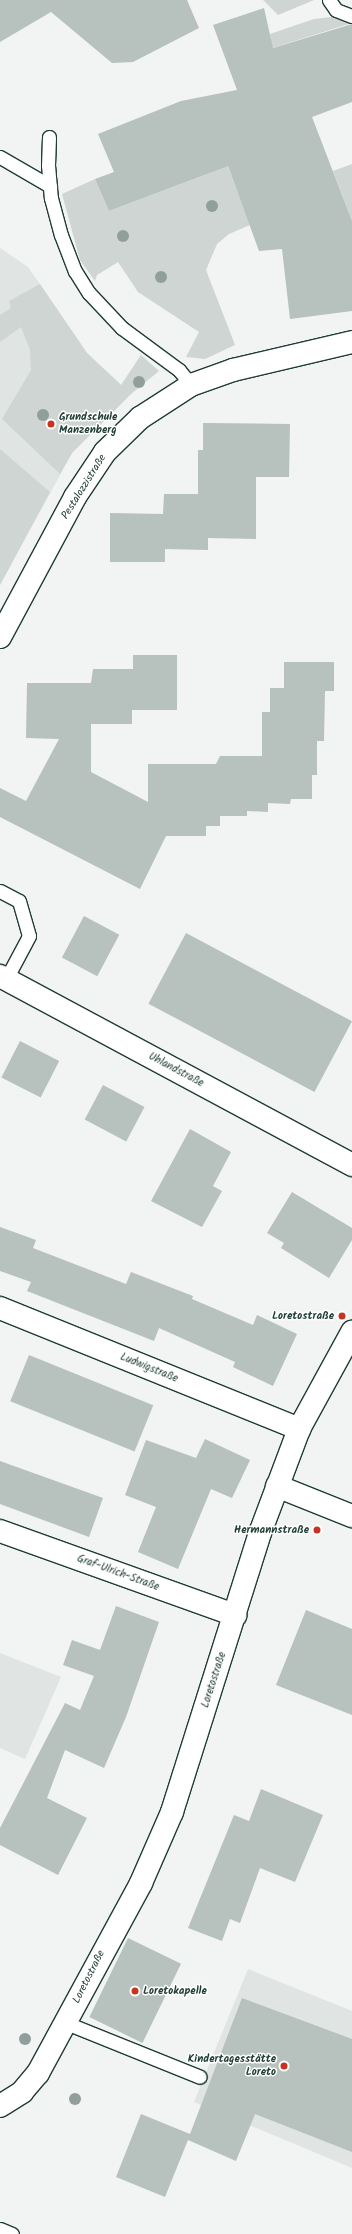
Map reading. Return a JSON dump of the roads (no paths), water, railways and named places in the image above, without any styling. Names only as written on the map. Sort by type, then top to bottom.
[{"type":"street","name":"Pestalozzistraße","points":[[0,637],[75,497],[105,452],[140,418],[191,385],[233,370],[352,342]]},
{"type":"street","name":"Uhlandstraße","points":[[3,977],[352,1165]]},
{"type":"street","name":"Ludwigstraße","points":[[0,1308],[299,1429]]},
{"type":"street","name":"Loretostraße","points":[[0,2106],[22,2092],[38,2073],[66,2023],[111,1935],[141,1883],[172,1812],[277,1486],[299,1429],[352,1332]]},
{"type":"street","points":[[277,1486],[352,1516]]},
{"type":"street","name":"Graf-Ulrich-Straße","points":[[0,1531],[235,1615]]},
{"type":"lane","points":[[329,0],[336,10],[352,16]]},
{"type":"lane","points":[[49,137],[50,186],[61,235],[75,271],[89,293],[122,328],[179,370],[191,385]]},
{"type":"lane","points":[[0,157],[50,186]]},
{"type":"lane","points":[[0,891],[19,901],[29,936],[3,977]]},
{"type":"lane","points":[[66,2023],[200,2077]]},
{"type":"lane","points":[[0,2229],[12,2234]]},
{"type":"place","name":"Grundschule Manzenberg","points":[[51,424]]},
{"type":"place","name":"Loretostraße","points":[[342,1316]]},
{"type":"place","name":"Hermannstraße","points":[[317,1530]]},
{"type":"place","name":"Loretokapelle","points":[[135,1991]]},
{"type":"place","name":"Kindertagesstätte Loreto","points":[[284,2066]]}]
